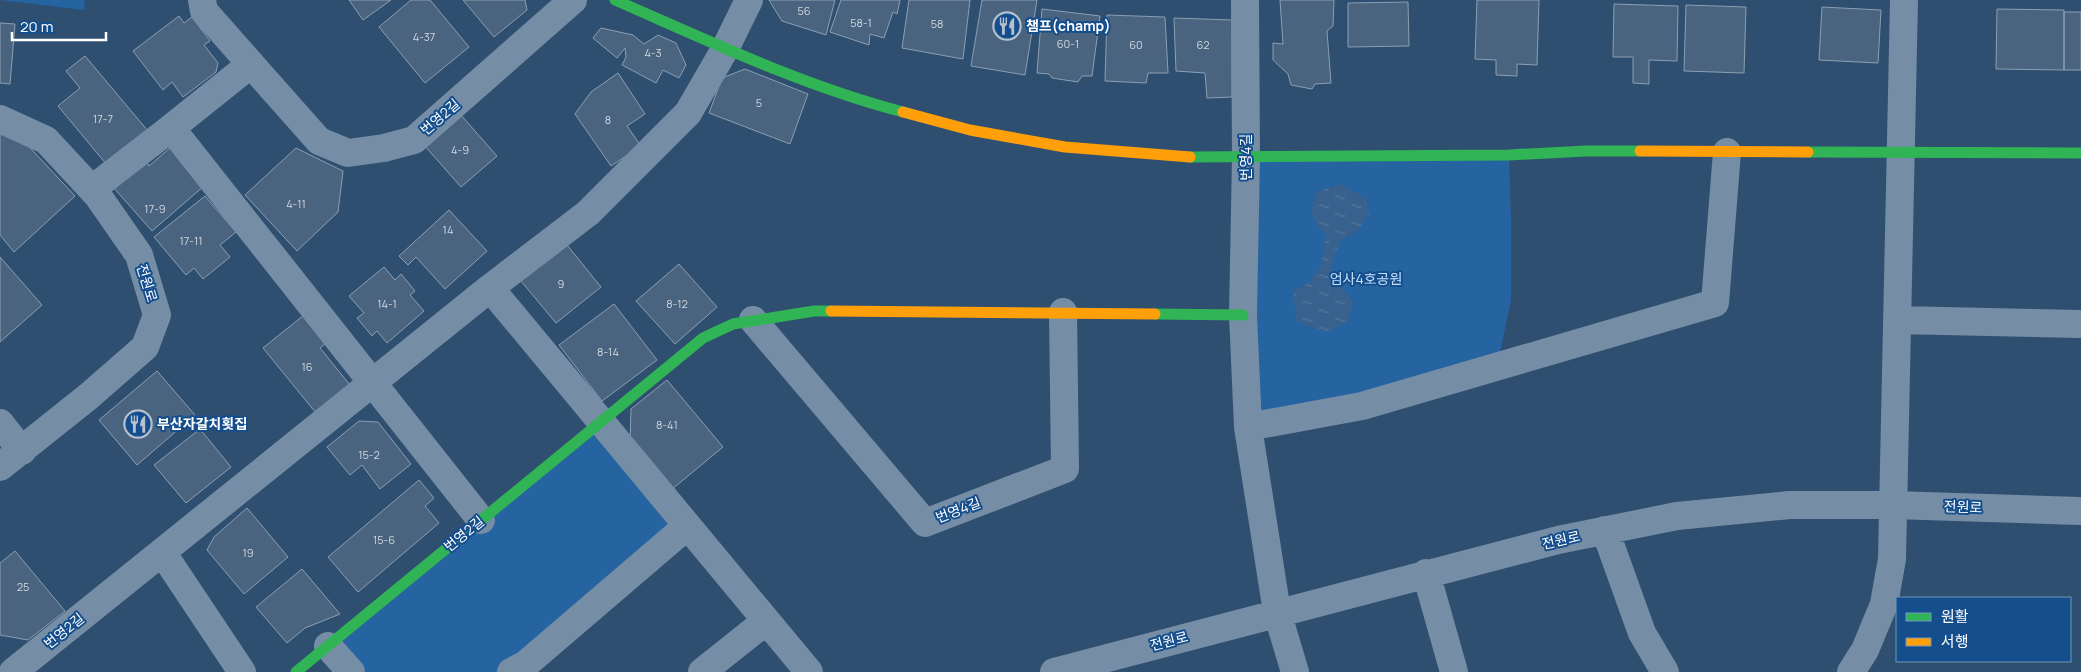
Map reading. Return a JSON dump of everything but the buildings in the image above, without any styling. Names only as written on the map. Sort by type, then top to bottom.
[{"type":"street","name":"번영2길","points":[[202,0],[204,11],[319,141],[348,153],[384,148],[414,140],[573,0]]},
{"type":"street","points":[[615,0],[767,66],[880,106],[970,130],[1065,147],[1180,157],[1509,155],[1586,151],[2081,154]]},
{"type":"street","name":"번영2길","points":[[13,672],[490,288],[588,213],[688,113],[725,49],[749,0]]},
{"type":"street","name":"번영4길","points":[[1245,0],[1246,156],[1243,315],[1248,427],[1278,612],[1295,672]]},
{"type":"street","points":[[1851,672],[1865,650],[1884,604],[1892,559],[1904,0]]},
{"type":"street","points":[[92,189],[251,64]]},
{"type":"street","name":"전원로","points":[[0,119],[46,140],[92,189],[139,255],[156,315],[145,348],[22,451],[0,467]]},
{"type":"street","points":[[171,128],[481,520]]},
{"type":"street","points":[[1248,427],[1362,406],[1716,303],[1727,152]]},
{"type":"street","points":[[490,288],[809,672]]},
{"type":"street","points":[[601,422],[703,338],[733,324],[753,320],[814,311],[1243,315]]},
{"type":"street","name":"번영4길","points":[[753,320],[925,523],[1065,469],[1064,312]]},
{"type":"street","points":[[1898,320],[2081,324]]},
{"type":"street","name":"번영2길","points":[[296,672],[601,422]]},
{"type":"street","points":[[0,423],[22,451]]},
{"type":"street","name":"전원로","points":[[1054,672],[1426,573],[1558,540],[1676,516],[1790,506],[1893,505],[2081,511]]},
{"type":"street","points":[[511,672],[526,664],[688,526]]},
{"type":"street","points":[[1605,530],[1642,633],[1664,672]]},
{"type":"street","points":[[162,552],[242,672]]},
{"type":"street","points":[[1426,573],[1454,672]]},
{"type":"street","points":[[702,672],[766,621]]},
{"type":"street","points":[[328,646],[351,672]]},
{"type":"green space","points":[[0,0],[85,0],[84,10]]},
{"type":"green space","name":"엄사4호공원","points":[[1509,155],[1511,300],[1497,367],[1248,427],[1246,160]]},
{"type":"green space","points":[[601,422],[687,526],[511,672],[351,672],[328,646]]},
{"type":"water","points":[[1340,184],[1366,198],[1369,215],[1356,232],[1340,241],[1331,269],[1340,286],[1353,301],[1348,322],[1326,332],[1297,322],[1293,292],[1310,282],[1321,264],[1326,234],[1312,215],[1312,206],[1316,192]]},
{"type":"traffic: fast","points":[[615,0],[757,62],[829,89],[903,112]]},
{"type":"traffic: fast","points":[[1190,157],[1509,155],[1586,151],[1640,151]]},
{"type":"traffic: fast","points":[[1808,152],[2081,153]]},
{"type":"traffic: fast","points":[[296,672],[703,338],[733,324],[814,311],[831,311]]},
{"type":"traffic: fast","points":[[1155,314],[1243,315]]},
{"type":"traffic: slow","points":[[903,112],[970,130],[1065,147],[1190,157]]},
{"type":"traffic: slow","points":[[1640,151],[1808,152]]},
{"type":"traffic: slow","points":[[831,311],[1155,314]]},
{"type":"place","name":"챔프(champ)","points":[[1007,26]]},
{"type":"place","name":"부산자갈치횟집","points":[[138,424]]}]
